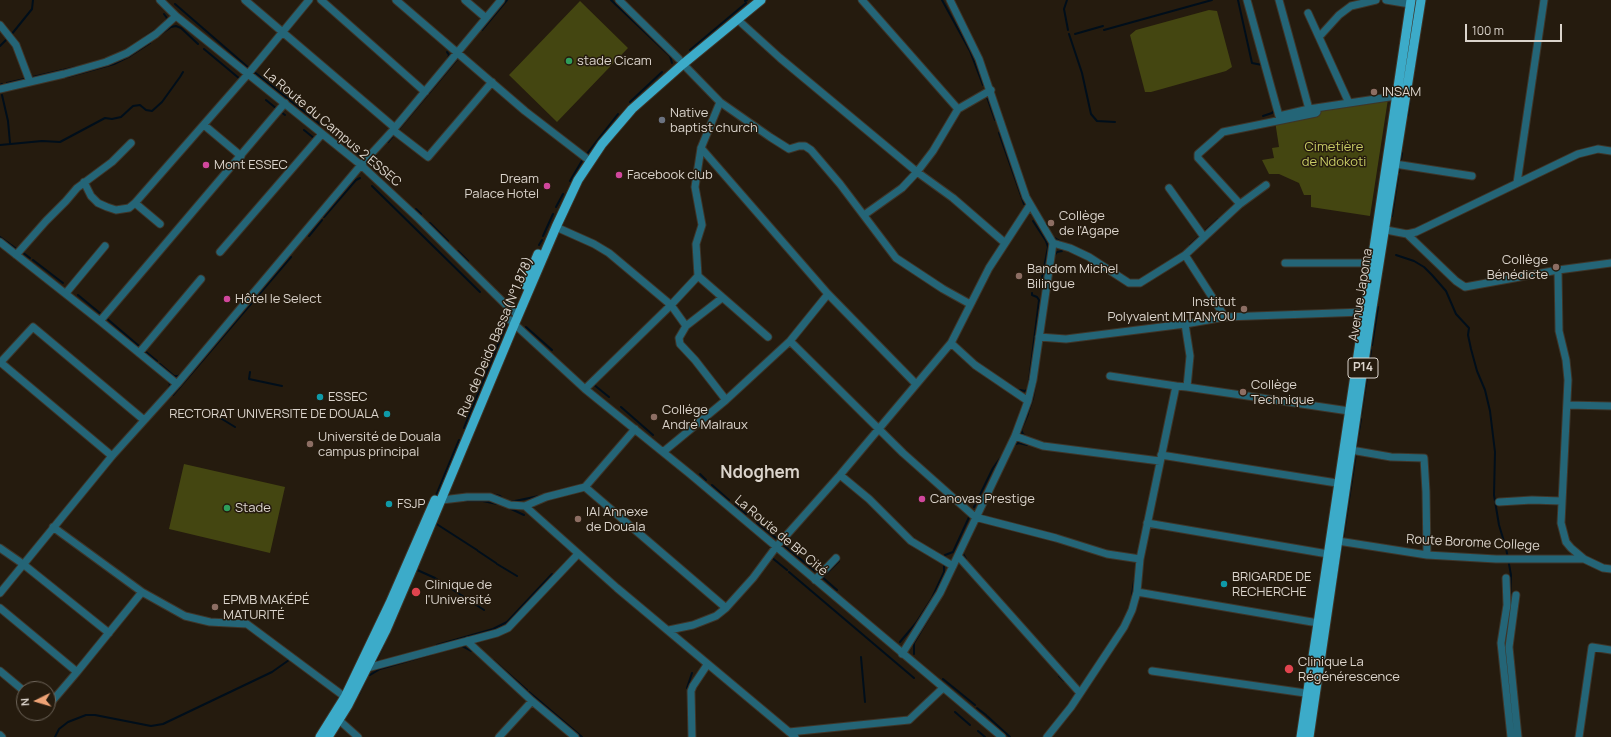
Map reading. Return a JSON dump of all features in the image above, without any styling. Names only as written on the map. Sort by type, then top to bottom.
[{"type":"main road","points":[[320,737],[345,697],[396,588],[516,313],[532,266],[560,206],[586,158],[600,138],[622,112],[751,0]]},
{"type":"main road","name":"Rue de Deido Bassa(N°1.878)","points":[[516,313],[578,180],[602,144],[632,109],[681,62],[761,0]]},
{"type":"main road","name":"Avenue Japoma","points":[[1301,737],[1312,694],[1338,541],[1349,411],[1364,312],[1372,263],[1395,164],[1421,0]]},
{"type":"main road","name":"Avenue Japoma","points":[[1309,737],[1318,623],[1328,554],[1342,484],[1352,450],[1381,229],[1396,96],[1411,2]]},
{"type":"main road","name":"Rue de Deido Bassa(N°1.878)","points":[[328,737],[339,720],[386,630],[442,500],[512,322]]},
{"type":"street","name":"La Route du Campus 2 ESSEC","points":[[160,0],[176,16],[362,165],[516,313]]},
{"type":"street","points":[[245,0],[428,157],[492,82]]},
{"type":"street","points":[[84,182],[91,196],[98,203],[116,210],[129,208],[204,126],[309,0]]},
{"type":"street","points":[[321,0],[425,92]]},
{"type":"street","points":[[396,0],[539,123],[586,158]]},
{"type":"street","points":[[465,0],[486,18]]},
{"type":"street","points":[[0,593],[112,456],[177,384],[394,129],[501,0]]},
{"type":"street","points":[[862,0],[958,109]]},
{"type":"street","points":[[950,0],[974,47],[1030,205],[1053,243],[1078,252],[1129,283],[1140,283],[1185,255],[1240,204],[1266,185]]},
{"type":"street","points":[[1247,0],[1278,116],[1313,108],[1396,96]]},
{"type":"street","points":[[1240,204],[1198,158],[1198,154],[1223,132],[1316,113],[1313,108],[1279,0]]},
{"type":"street","points":[[1319,37],[1339,15],[1351,6],[1376,0]]},
{"type":"street","points":[[1386,0],[1411,2]]},
{"type":"street","points":[[1517,184],[1544,0]]},
{"type":"street","points":[[620,1],[720,102],[788,149],[805,146],[811,150],[840,184],[899,261],[970,304]]},
{"type":"street","points":[[1308,13],[1349,103]]},
{"type":"street","points":[[0,89],[106,62],[127,53],[156,34],[176,16]]},
{"type":"street","points":[[737,19],[780,58],[917,172],[953,198],[1005,243]]},
{"type":"street","points":[[0,25],[20,52],[30,82]]},
{"type":"street","points":[[864,215],[902,188],[917,172],[933,151],[958,109],[990,90]]},
{"type":"street","points":[[720,102],[701,148],[694,190],[702,225],[696,248],[698,276],[768,336]]},
{"type":"street","points":[[100,321],[285,103]]},
{"type":"street","points":[[204,126],[241,156]]},
{"type":"street","points":[[220,252],[322,134]]},
{"type":"street","points":[[16,255],[77,188],[112,162],[131,143]]},
{"type":"street","points":[[701,148],[828,294],[916,384]]},
{"type":"street","points":[[1381,229],[1407,234],[1416,232],[1589,150],[1598,149],[1611,151]]},
{"type":"street","points":[[1395,164],[1472,176]]},
{"type":"street","points":[[1169,188],[1204,237]]},
{"type":"street","points":[[135,203],[160,224]]},
{"type":"street","points":[[669,630],[687,627],[716,616],[726,608],[753,578],[776,547],[840,475],[951,343],[989,268],[1030,205]]},
{"type":"street","points":[[556,227],[606,251],[671,305],[686,326]]},
{"type":"street","points":[[1407,234],[1456,281],[1465,287],[1558,270],[1611,263]]},
{"type":"street","points":[[0,242],[66,293],[177,384]]},
{"type":"street","points":[[902,654],[940,593],[1015,436],[1028,401],[1053,243]]},
{"type":"street","points":[[66,293],[104,246]]},
{"type":"street","points":[[1185,255],[1225,317]]},
{"type":"street","points":[[1285,263],[1372,263]]},
{"type":"street","points":[[1558,270],[1559,331],[1566,360],[1568,380],[1561,523],[1566,542],[1571,548],[1584,559],[1603,568],[1611,569]]},
{"type":"street","points":[[585,389],[671,305],[698,276]]},
{"type":"street","points":[[139,353],[201,279]]},
{"type":"street","points":[[663,452],[726,400],[790,341],[828,294]]},
{"type":"street","points":[[722,298],[686,326],[679,338],[680,344],[695,360],[726,400]]},
{"type":"street","points":[[1039,337],[1066,339],[1185,324],[1225,317],[1364,312]]},
{"type":"street","name":"La Route de BP Cité","points":[[512,322],[585,389],[663,452],[1002,737]]},
{"type":"street","points":[[1185,324],[1190,356],[1187,387]]},
{"type":"street","points":[[112,456],[0,363],[34,327],[144,420]]},
{"type":"street","points":[[790,341],[904,453],[975,517],[1056,538],[1107,554],[1140,559]]},
{"type":"street","points":[[951,343],[975,365],[1028,401]]},
{"type":"street","points":[[1110,376],[1349,411]]},
{"type":"street","points":[[1047,737],[1063,719],[1124,628],[1137,592],[1140,559],[1176,386]]},
{"type":"street","points":[[1567,405],[1611,406]]},
{"type":"street","points":[[442,500],[467,497],[490,497],[510,505],[525,506],[546,497],[585,487],[635,429]]},
{"type":"street","points":[[1015,436],[1043,446],[1161,458],[1342,484]]},
{"type":"street","points":[[1352,450],[1391,457],[1424,458],[1427,555]]},
{"type":"street","points":[[840,475],[869,499],[910,541],[953,566]]},
{"type":"street","points":[[585,487],[726,608]]},
{"type":"street","points":[[1499,502],[1532,500],[1561,501]]},
{"type":"street","points":[[525,506],[578,554],[669,630],[707,665],[793,736],[909,720],[943,688]]},
{"type":"street","points":[[1147,523],[1328,554]]},
{"type":"street","points":[[53,527],[142,592],[185,616],[210,622],[247,624],[345,697]]},
{"type":"street","name":"Route Borome College","points":[[1338,541],[1427,555],[1496,559],[1584,559]]},
{"type":"street","points":[[0,548],[23,564],[109,633]]},
{"type":"street","points":[[367,668],[497,633],[508,628],[578,554]]},
{"type":"street","points":[[958,556],[1080,693]]},
{"type":"street","points":[[815,580],[836,558]]},
{"type":"street","points":[[1506,578],[1507,605],[1500,643],[1511,737]]},
{"type":"street","points":[[56,697],[142,592]]},
{"type":"street","points":[[1137,592],[1318,623]]},
{"type":"street","points":[[1516,595],[1509,646],[1518,737]]},
{"type":"street","points":[[0,608],[77,672]]},
{"type":"street","points":[[467,641],[532,701],[575,737]]},
{"type":"street","points":[[1579,737],[1592,647],[1611,650]]},
{"type":"street","points":[[692,737],[691,691],[707,665]]},
{"type":"street","points":[[0,671],[16,684]]},
{"type":"street","points":[[1152,671],[1312,694]]},
{"type":"street","points":[[499,737],[532,701]]},
{"type":"street","points":[[339,720],[358,737]]},
{"type":"green space","name":"stade Cicam","points":[[580,1],[628,48],[557,122],[509,75]]},
{"type":"green space","points":[[1209,10],[1217,11],[1232,67],[1226,71],[1151,92],[1145,92],[1130,35],[1136,30]]},
{"type":"green space","name":"Cimetière de Ndokoti","points":[[1388,99],[1370,216],[1311,207],[1311,195],[1304,195],[1299,183],[1279,174],[1269,174],[1262,160],[1274,158],[1272,148],[1279,147],[1275,121],[1315,110]]},
{"type":"green space","name":"Stade","points":[[184,464],[285,487],[270,553],[169,529]]},
{"type":"waterway","points":[[11,35],[32,9],[33,0]]},
{"type":"waterway","points":[[482,30],[507,0]]},
{"type":"waterway","points":[[611,0],[670,56],[672,63]]},
{"type":"waterway","points":[[942,0],[970,51],[983,85]]},
{"type":"waterway","points":[[1067,0],[1064,9],[1068,30]]},
{"type":"waterway","points":[[1104,30],[1212,0]]},
{"type":"waterway","points":[[1238,0],[1252,63],[1262,65]]},
{"type":"waterway","points":[[690,50],[746,3]]},
{"type":"waterway","points":[[175,4],[250,69]]},
{"type":"waterway","points":[[164,14],[167,18],[166,22]]},
{"type":"waterway","points":[[157,37],[171,27],[176,26],[181,28],[198,44]]},
{"type":"waterway","points":[[1075,34],[1103,26]]},
{"type":"waterway","points":[[145,37],[158,28]]},
{"type":"waterway","points":[[1069,34],[1082,73],[1091,114],[1097,121],[1115,122]]},
{"type":"waterway","points":[[0,46],[8,38]]},
{"type":"waterway","points":[[67,77],[114,64],[150,43]]},
{"type":"waterway","points":[[1415,64],[1419,43]]},
{"type":"waterway","points":[[204,49],[240,79]]},
{"type":"waterway","points":[[447,52],[449,55],[448,59]]},
{"type":"waterway","points":[[388,142],[459,57]]},
{"type":"waterway","points":[[7,83],[76,67]]},
{"type":"waterway","points":[[253,71],[320,124]]},
{"type":"waterway","points":[[0,145],[42,141],[60,142],[105,118],[112,119],[121,117],[133,106],[140,105],[146,110],[152,111],[162,102],[183,72]]},
{"type":"waterway","points":[[630,102],[662,72]]},
{"type":"waterway","points":[[2,95],[8,121],[10,143]]},
{"type":"waterway","points":[[1408,115],[1410,96]]},
{"type":"waterway","points":[[987,97],[995,120]]},
{"type":"waterway","points":[[266,100],[277,109]]},
{"type":"waterway","points":[[1263,116],[1272,113],[1275,110]]},
{"type":"waterway","points":[[281,112],[285,115]]},
{"type":"waterway","points":[[394,124],[403,112]]},
{"type":"waterway","points":[[586,155],[618,114]]},
{"type":"waterway","points":[[304,130],[315,139]]},
{"type":"waterway","points":[[999,133],[1024,204]]},
{"type":"waterway","points":[[345,144],[361,156],[365,156]]},
{"type":"waterway","points":[[1399,172],[1402,153]]},
{"type":"waterway","points":[[376,156],[371,163],[376,171]]},
{"type":"waterway","points":[[570,181],[583,159]]},
{"type":"waterway","points":[[1392,216],[1398,176]]},
{"type":"waterway","points":[[324,217],[356,180],[360,178]]},
{"type":"waterway","points":[[372,186],[480,292]]},
{"type":"waterway","points":[[556,207],[563,194]]},
{"type":"waterway","points":[[416,209],[421,214]]},
{"type":"waterway","points":[[543,236],[553,214]]},
{"type":"waterway","points":[[1204,232],[1218,219]]},
{"type":"waterway","points":[[309,236],[322,220]]},
{"type":"waterway","points":[[1033,221],[1046,241],[1048,247],[1041,283],[1033,288]]},
{"type":"waterway","points":[[430,223],[448,241]]},
{"type":"waterway","points":[[1190,245],[1201,235]]},
{"type":"waterway","points":[[0,237],[18,250]]},
{"type":"waterway","points":[[1053,237],[1063,243]]},
{"type":"waterway","points":[[539,245],[542,240]]},
{"type":"waterway","points":[[458,251],[468,261]]},
{"type":"waterway","points":[[1054,256],[1057,252],[1062,251]]},
{"type":"waterway","points":[[22,252],[30,258]]},
{"type":"waterway","points":[[1396,255],[1414,261],[1424,267],[1446,291],[1456,314],[1469,328],[1468,335],[1471,349],[1477,371],[1485,390],[1490,411],[1495,452],[1494,495],[1499,525],[1506,548],[1511,575],[1510,601]]},
{"type":"waterway","points":[[173,395],[291,257]]},
{"type":"waterway","points":[[33,260],[63,283]]},
{"type":"waterway","points":[[1020,390],[1025,391],[1028,389],[1039,300],[1037,297],[1032,295],[1032,293]]},
{"type":"waterway","points":[[78,295],[101,314]]},
{"type":"waterway","points":[[1372,345],[1378,307]]},
{"type":"waterway","points":[[105,317],[139,346]]},
{"type":"waterway","points":[[464,428],[506,325],[505,318]]},
{"type":"waterway","points":[[526,327],[552,350]]},
{"type":"waterway","points":[[1368,372],[1371,350]]},
{"type":"waterway","points":[[145,351],[157,361]]},
{"type":"waterway","points":[[160,364],[174,376],[181,374]]},
{"type":"waterway","points":[[250,372],[249,379],[282,386]]},
{"type":"waterway","points":[[1361,415],[1367,377]]},
{"type":"waterway","points":[[168,380],[170,384],[169,389]]},
{"type":"waterway","points":[[1028,413],[1033,398],[1036,381]]},
{"type":"waterway","points":[[593,384],[609,397]]},
{"type":"waterway","points":[[621,407],[653,435]]},
{"type":"waterway","points":[[207,419],[209,414],[222,419],[235,427]]},
{"type":"waterway","points":[[1026,437],[1021,430],[1028,414]]},
{"type":"waterway","points":[[1356,448],[1361,419]]},
{"type":"waterway","points":[[435,498],[459,440]]},
{"type":"waterway","points":[[1013,445],[1019,443],[1027,445]]},
{"type":"waterway","points":[[1343,539],[1356,453]]},
{"type":"waterway","points":[[974,507],[993,468],[1001,457]]},
{"type":"waterway","points":[[700,474],[706,480]]},
{"type":"waterway","points":[[712,485],[729,500]]},
{"type":"waterway","points":[[491,494],[500,496],[503,499]]},
{"type":"waterway","points":[[510,502],[539,496]]},
{"type":"waterway","points":[[464,501],[483,501],[497,504]]},
{"type":"waterway","points":[[735,505],[746,514]]},
{"type":"waterway","points":[[509,508],[524,515]]},
{"type":"waterway","points":[[945,555],[953,552],[970,515]]},
{"type":"waterway","points":[[435,523],[477,550]]},
{"type":"waterway","points":[[757,523],[776,538]]},
{"type":"waterway","points":[[558,540],[567,548]]},
{"type":"waterway","points":[[782,544],[815,571]]},
{"type":"waterway","points":[[1335,589],[1342,544]]},
{"type":"waterway","points":[[478,551],[496,563]]},
{"type":"waterway","points":[[962,552],[966,559]]},
{"type":"waterway","points":[[771,557],[787,570]]},
{"type":"waterway","points":[[824,576],[839,561]]},
{"type":"waterway","points":[[900,642],[916,623],[932,598],[944,572],[944,563]]},
{"type":"waterway","points":[[497,564],[517,576]]},
{"type":"waterway","points":[[415,569],[435,578],[484,610]]},
{"type":"waterway","points":[[789,572],[914,678]]},
{"type":"waterway","points":[[437,645],[493,629],[507,622],[552,574]]},
{"type":"waterway","points":[[821,576],[837,590]]},
{"type":"waterway","points":[[1132,595],[1134,581]]},
{"type":"waterway","points":[[914,654],[914,643],[939,601]]},
{"type":"waterway","points":[[379,661],[376,661],[384,644]]},
{"type":"waterway","points":[[462,646],[471,651]]},
{"type":"waterway","points":[[369,674],[370,675],[380,669],[432,654]]},
{"type":"waterway","points":[[861,657],[865,702]]},
{"type":"waterway","points":[[55,737],[59,729],[68,722],[86,715],[95,715],[151,726],[163,724],[272,672],[289,660]]},
{"type":"waterway","points":[[493,660],[527,690]]},
{"type":"waterway","points":[[1053,667],[1058,674]]},
{"type":"waterway","points":[[687,688],[692,673]]},
{"type":"waterway","points":[[1059,676],[1064,681]]},
{"type":"waterway","points":[[359,694],[366,679]]},
{"type":"waterway","points":[[943,679],[975,705]]},
{"type":"waterway","points":[[529,692],[582,737]]},
{"type":"waterway","points":[[977,708],[986,715]]},
{"type":"waterway","points":[[955,712],[970,725]]},
{"type":"waterway","points":[[987,716],[1010,737]]},
{"type":"waterway","points":[[978,731],[985,737]]},
{"type":"place","name":"stade Cicam","points":[[569,61]]},
{"type":"place","name":"INSAM","points":[[1374,92]]},
{"type":"place","name":"Native baptist church","points":[[662,120]]},
{"type":"place","name":"Mont ESSEC","points":[[206,165]]},
{"type":"place","name":"Facebook club","points":[[619,175]]},
{"type":"place","name":"Dream Palace Hotel","points":[[547,186]]},
{"type":"place","name":"Collège de l'Agape","points":[[1051,223]]},
{"type":"place","name":"Collège Bénédicte","points":[[1556,267]]},
{"type":"place","name":"Bandom Michel Bilingue","points":[[1019,276]]},
{"type":"place","name":"Hôtel le Select","points":[[227,299]]},
{"type":"place","name":"Institut Polyvalent MITANYOU","points":[[1244,309]]},
{"type":"place","name":"Collège Technique","points":[[1243,392]]},
{"type":"place","name":"ESSEC","points":[[320,397]]},
{"type":"place","name":"RECTORAT UNIVERSITE DE DOUALA","points":[[387,414]]},
{"type":"place","name":"Collége André Malraux","points":[[654,417]]},
{"type":"place","name":"Université de Douala campus principal","points":[[310,444]]},
{"type":"place","name":"Canovas Prestige","points":[[922,499]]},
{"type":"place","name":"FSJP","points":[[389,504]]},
{"type":"place","name":"Stade","points":[[227,508]]},
{"type":"place","name":"IAI Annexe de Douala","points":[[578,519]]},
{"type":"place","name":"BRIGARDE DE RECHERCHE","points":[[1224,584]]},
{"type":"place","name":"Clinique de l'Université","points":[[416,592]]},
{"type":"place","name":"EPMB MAKÉPÉ MATURITÉ","points":[[215,607]]},
{"type":"place","name":"Clinique La Régénérescence","points":[[1289,669]]},
{"type":"district","name":"Ndoghem","points":[[760,473]]}]
